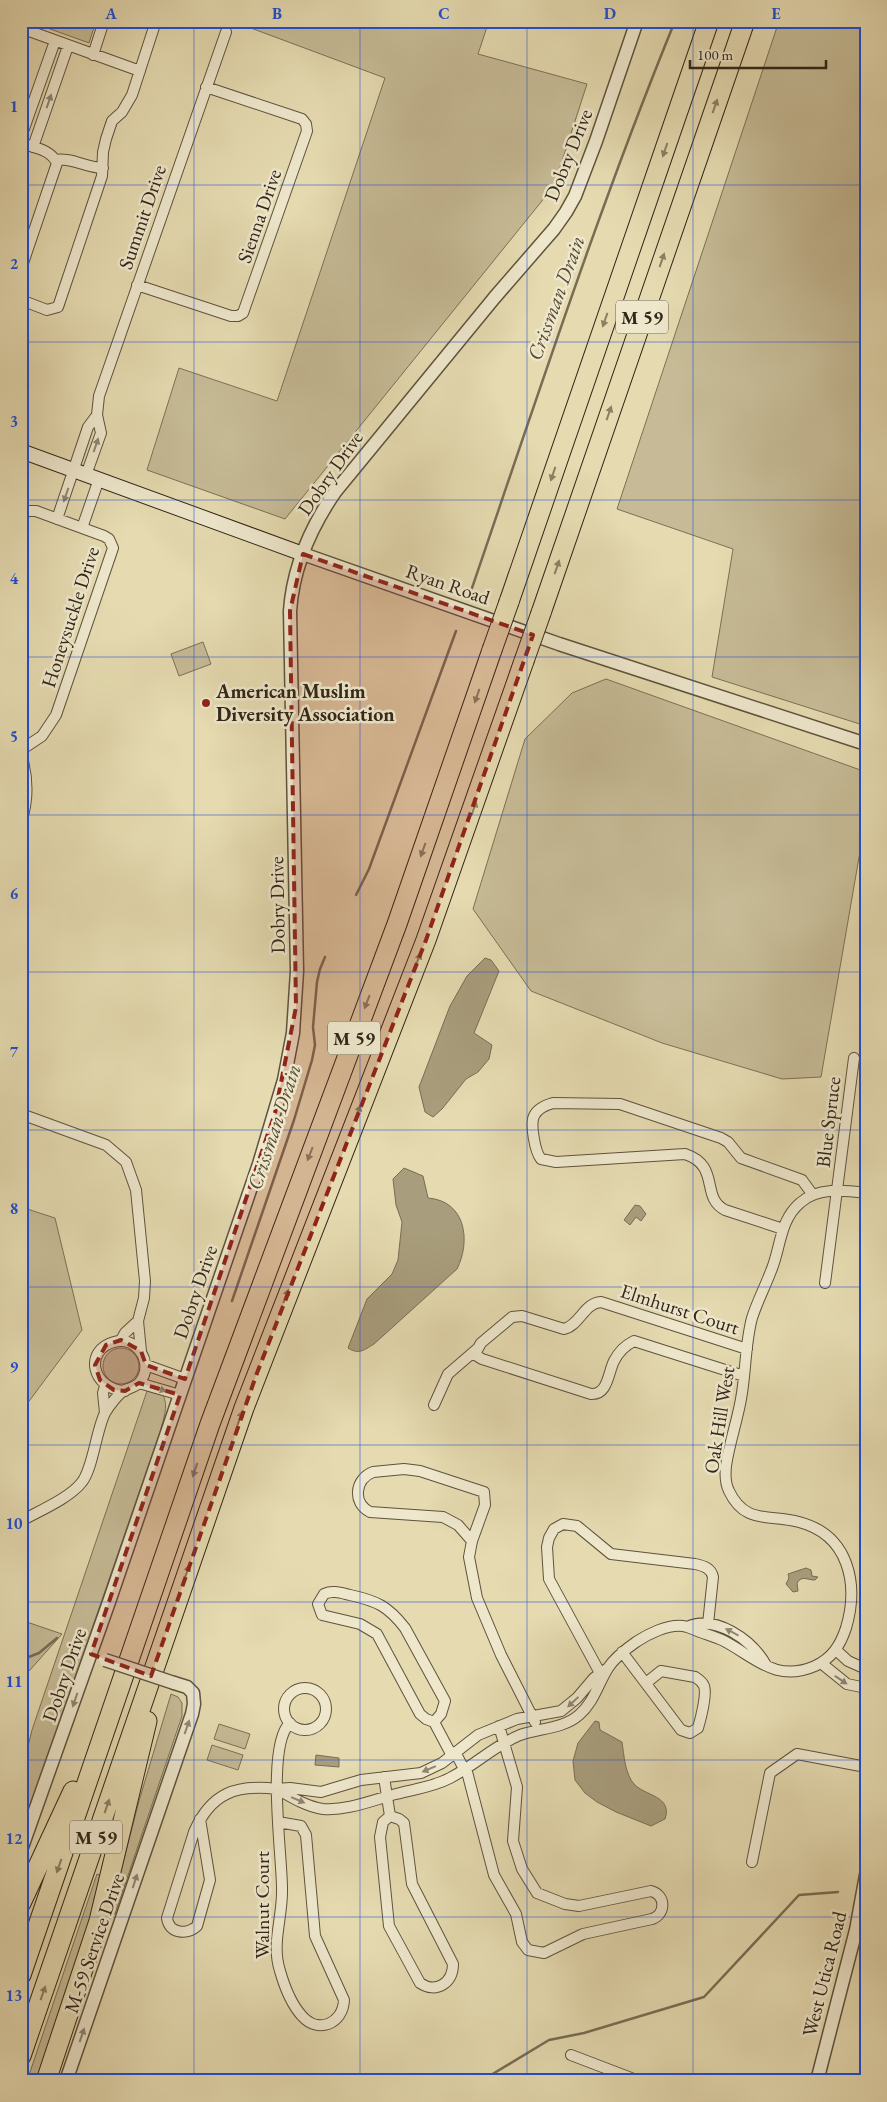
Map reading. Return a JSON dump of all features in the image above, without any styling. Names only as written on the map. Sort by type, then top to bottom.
[{"type":"highway","name":"M 59","points":[[21,1975],[210,1424],[397,924],[709,21]]},
{"type":"highway","name":"M 59","points":[[21,2056],[260,1365],[443,893],[744,21]]},
{"type":"highway","points":[[46,2081],[99,1921],[171,1618]]},
{"type":"highway","points":[[21,1903],[114,1704]]},
{"type":"main road","name":"Ryan Road","points":[[21,451],[303,554]]},
{"type":"street","points":[[93,55],[104,21]]},
{"type":"street","points":[[21,300],[48,310],[58,307],[102,176],[102,152],[112,122],[128,103],[156,21]]},
{"type":"street","name":"Dobry Drive","points":[[21,1850],[91,1654],[275,1113],[293,1033],[297,958],[290,611],[292,589],[303,554],[316,522],[335,492],[566,212],[575,196],[596,141],[637,21]]},
{"type":"street","points":[[26,27],[55,41],[140,72]]},
{"type":"street","name":"Summit Drive","points":[[86,475],[88,428],[97,415],[99,396],[226,32]]},
{"type":"street","points":[[21,137],[55,41]]},
{"type":"street","points":[[33,147],[68,46]]},
{"type":"street","name":"Sienna Drive","points":[[137,285],[231,316],[238,316],[243,313],[247,304],[307,131],[306,124],[302,119],[206,87]]},
{"type":"street","points":[[21,143],[48,152],[55,160],[55,171],[21,269]]},
{"type":"street","points":[[55,160],[68,160],[86,166],[103,168]]},
{"type":"street","points":[[57,519],[86,475]]},
{"type":"street","name":"Honeysuckle Drive","points":[[82,528],[86,475]]},
{"type":"street","name":"Honeysuckle Drive","points":[[21,515],[28,511],[36,511],[109,539],[112,543],[112,553],[56,715],[42,736],[21,750]]},
{"type":"street","name":"Ryan Road","points":[[303,554],[559,644],[866,744]]},
{"type":"street","points":[[21,754],[27,776],[27,792],[21,822]]},
{"type":"street","name":"Blue Spruce","points":[[824,1282],[854,1058]]},
{"type":"street","points":[[813,1195],[805,1183],[797,1177],[741,1158],[725,1140],[625,1106],[556,1102],[544,1106],[534,1116],[532,1122],[537,1154],[541,1158],[556,1162],[686,1154],[696,1159],[705,1169],[710,1180],[712,1197],[717,1206],[782,1229],[796,1207],[813,1195],[836,1191],[866,1193]]},
{"type":"street","points":[[21,1114],[106,1145],[126,1162],[136,1190],[144,1281],[144,1298],[138,1320],[141,1351],[146,1364],[139,1383],[125,1391],[105,1414]]},
{"type":"street","name":"Oak Hill West","points":[[782,1229],[776,1260],[752,1318],[744,1376],[726,1467],[727,1489],[733,1499],[747,1512],[762,1518],[792,1520],[806,1524],[826,1536],[842,1554],[850,1575],[852,1593],[846,1625],[836,1650]]},
{"type":"street","name":"Elmhurst Court","points":[[434,1405],[448,1374],[512,1317],[522,1316],[564,1329],[574,1324],[590,1306],[601,1302],[747,1349]]},
{"type":"street","points":[[121,1340],[138,1320]]},
{"type":"street","points":[[125,1391],[114,1390],[105,1386],[96,1373],[97,1357],[106,1345],[121,1340],[132,1343],[141,1351]]},
{"type":"street","points":[[477,1349],[477,1356],[482,1358],[591,1394],[596,1394],[603,1390],[614,1360],[634,1341],[744,1376]]},
{"type":"street","points":[[146,1364],[185,1379]]},
{"type":"street","points":[[139,1383],[180,1395]]},
{"type":"street","points":[[21,1521],[75,1490],[84,1480],[105,1414],[103,1393],[105,1386]]},
{"type":"street","points":[[472,1541],[458,1525],[448,1518],[376,1514],[365,1509],[358,1498],[357,1490],[360,1483],[368,1474],[373,1472],[404,1469],[420,1471],[483,1491],[486,1494],[485,1505],[472,1541],[469,1557],[480,1608],[501,1655],[534,1717],[537,1729]]},
{"type":"street","points":[[604,1671],[549,1580],[548,1541],[554,1529],[561,1524],[577,1526],[611,1554],[706,1567],[711,1571],[713,1577],[708,1624]]},
{"type":"street","points":[[434,1722],[441,1714],[445,1702],[398,1618],[373,1600],[336,1592],[324,1594],[318,1604],[322,1615],[360,1624],[377,1634],[420,1714],[426,1720],[434,1722],[465,1769],[494,1876],[516,1914],[522,1942],[528,1950],[544,1954],[583,1934],[659,1916],[663,1907],[662,1899],[651,1891],[579,1906],[565,1904],[537,1893],[522,1869],[513,1841],[517,1787],[499,1726]]},
{"type":"street","points":[[687,1626],[694,1623],[720,1626],[745,1640],[754,1648],[766,1665]]},
{"type":"street","points":[[200,1819],[208,1861],[210,1886],[196,1926],[192,1930],[180,1932],[170,1927],[167,1918],[194,1832],[200,1819],[213,1803],[235,1790],[260,1787],[320,1792],[361,1780],[421,1772],[442,1763],[478,1735],[517,1720],[553,1714],[566,1708],[622,1652],[649,1635],[679,1626],[687,1626],[722,1640],[746,1656],[774,1670],[789,1672],[803,1670],[830,1658],[836,1650],[848,1661],[866,1669]]},
{"type":"street","points":[[622,1652],[681,1730],[690,1733],[698,1728],[704,1690],[703,1684],[699,1680],[695,1677],[661,1671],[646,1683]]},
{"type":"street","name":"M-59 Service Drive","points":[[66,2081],[194,1704],[193,1693],[187,1687],[91,1654]]},
{"type":"street","points":[[821,1663],[847,1684],[866,1688]]},
{"type":"street","points":[[277,1789],[292,1798],[324,1809],[344,1808],[440,1783],[505,1742],[537,1729],[565,1723],[580,1714],[592,1700],[604,1671]]},
{"type":"street","points":[[304,1688],[311,1688],[322,1696],[326,1710],[320,1722],[308,1729],[295,1727],[290,1723],[284,1711],[284,1704],[291,1693],[304,1688]]},
{"type":"street","name":"Walnut Court","points":[[278,1822],[301,1826],[306,1835],[315,1936],[344,2000],[338,2017],[333,2023],[326,2026],[312,2023],[299,2012],[278,1963],[275,1940],[282,1890],[278,1822],[277,1789],[280,1742],[284,1730],[290,1723]]},
{"type":"street","points":[[752,1862],[770,1773],[797,1754],[866,1767]]},
{"type":"street","points":[[384,1777],[390,1816]]},
{"type":"street","points":[[390,1816],[400,1819],[404,1823],[412,1884],[453,1964],[451,1978],[441,1987],[428,1987],[420,1983],[389,1926],[380,1837],[383,1822],[390,1816]]},
{"type":"street","name":"West Utica Road","points":[[817,2081],[856,1930],[866,1875]]},
{"type":"street","points":[[571,2055],[638,2081]]},
{"type":"highlighted area","points":[[303,554],[533,635],[426,940],[257,1373],[151,1676],[91,1654],[180,1395],[139,1383],[125,1391],[114,1390],[100,1380],[95,1365],[106,1345],[121,1340],[141,1351],[146,1365],[185,1379],[275,1113],[296,1007],[290,611]]},
{"type":"shaded area","points":[[40,21],[96,21],[89,43],[39,25]]},
{"type":"shaded area","points":[[232,21],[489,21],[478,54],[587,84],[554,186],[285,519],[147,470],[179,368],[277,401],[385,78]]},
{"type":"shaded area","points":[[779,21],[866,21],[866,726],[712,677],[733,549],[617,509]]},
{"type":"shaded area","points":[[203,642],[211,664],[179,676],[171,654]]},
{"type":"shaded area","points":[[606,679],[866,772],[866,817],[821,1077],[782,1079],[662,1043],[531,991],[473,909],[525,739],[572,693]]},
{"type":"shaded area","points":[[485,958],[491,960],[499,971],[474,1033],[492,1045],[489,1059],[478,1072],[466,1079],[442,1109],[433,1117],[425,1112],[419,1087],[450,1006],[467,976]]},
{"type":"shaded area","points":[[404,1168],[423,1176],[428,1198],[451,1206],[458,1214],[464,1235],[464,1247],[457,1269],[374,1344],[361,1351],[355,1351],[348,1348],[367,1299],[392,1274],[398,1260],[402,1222],[396,1205],[393,1179]]},
{"type":"shaded area","points":[[635,1205],[640,1206],[646,1214],[641,1221],[636,1217],[630,1225],[624,1220]]},
{"type":"shaded area","points":[[21,1207],[55,1218],[82,1330],[21,1412]]},
{"type":"shaded area","points":[[121,1348],[128,1349],[134,1353],[138,1359],[138,1373],[134,1379],[128,1383],[121,1384],[114,1383],[108,1379],[104,1373],[103,1366],[104,1359],[108,1353],[114,1349]]},
{"type":"shaded area","points":[[147,1391],[163,1395],[165,1399],[165,1413],[160,1432],[21,1834],[21,1775],[32,1730]]},
{"type":"shaded area","points":[[806,1568],[811,1570],[812,1576],[818,1577],[815,1580],[801,1579],[797,1583],[798,1591],[793,1592],[786,1584],[789,1578],[788,1574]]},
{"type":"shaded area","points":[[21,1620],[62,1634],[30,1670],[21,1675]]},
{"type":"shaded area","points":[[171,1694],[178,1697],[182,1703],[182,1716],[115,1914],[110,1913],[139,1801]]},
{"type":"shaded area","points":[[595,1721],[599,1722],[600,1730],[622,1742],[625,1764],[631,1780],[639,1788],[662,1801],[666,1811],[665,1819],[651,1826],[616,1812],[585,1793],[575,1780],[573,1761],[578,1743]]},
{"type":"shaded area","points":[[219,1724],[250,1734],[245,1749],[214,1739]]},
{"type":"shaded area","points":[[212,1745],[243,1755],[238,1770],[207,1760]]},
{"type":"shaded area","points":[[316,1755],[339,1758],[339,1767],[315,1765]]},
{"type":"shaded area","points":[[97,1874],[102,1876],[97,1898],[36,2081],[27,2081]]},
{"type":"waterway","name":"Crissman Drain","points":[[472,588],[620,161],[675,21]]},
{"type":"waterway","name":"Crissman Drain","points":[[356,895],[369,869],[456,631]]},
{"type":"waterway","name":"Crissman Drain","points":[[232,1301],[294,1120],[312,1060],[315,1045],[313,1027],[317,982],[325,957]]},
{"type":"waterway","name":"Crissman Drain","points":[[21,1660],[39,1653],[57,1638]]},
{"type":"waterway","points":[[481,2081],[549,2040],[584,2033],[704,1997],[799,1895],[838,1892]]},
{"type":"place","name":"American Muslim Diversity Association","points":[[206,703]]}]
